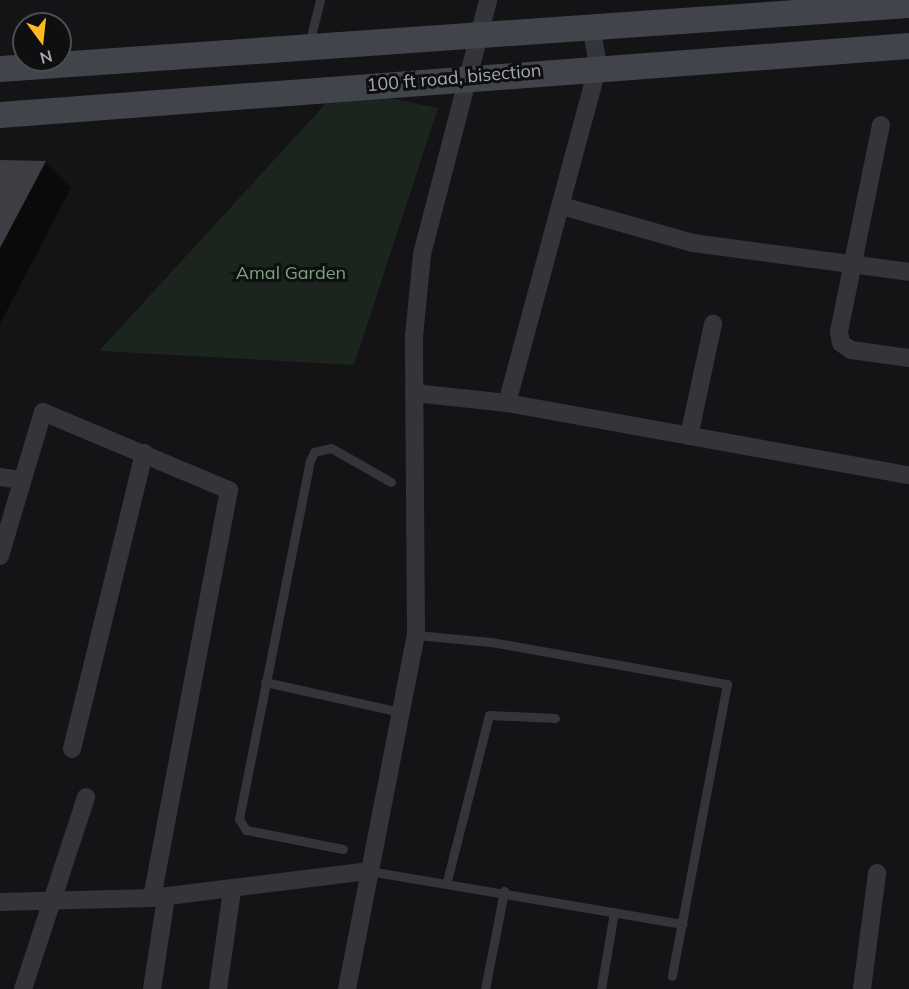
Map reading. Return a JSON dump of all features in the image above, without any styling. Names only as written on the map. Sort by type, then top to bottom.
[{"type":"street","points":[[347,989],[416,635],[414,393],[422,254],[468,76],[477,32],[488,0]]},
{"type":"street","points":[[0,69],[477,32],[909,4]]},
{"type":"street","points":[[507,403],[598,66],[591,25]]},
{"type":"street","name":"100 ft road, bisection","points":[[0,116],[468,76],[909,46]]},
{"type":"street","points":[[881,125],[853,266],[841,343],[851,351],[909,358]]},
{"type":"street","points":[[562,206],[693,243],[909,272]]},
{"type":"street","points":[[689,436],[712,324]]},
{"type":"street","points":[[414,393],[507,403],[909,475]]},
{"type":"street","points":[[0,556],[19,480],[43,412],[224,485],[230,498],[159,898],[153,989]]},
{"type":"street","points":[[72,749],[144,453]]},
{"type":"street","points":[[0,477],[19,480]]},
{"type":"street","points":[[23,989],[86,797]]},
{"type":"street","points":[[0,902],[53,903],[159,898],[232,891],[369,870]]},
{"type":"street","points":[[862,989],[877,873]]},
{"type":"street","points":[[218,989],[232,891]]},
{"type":"lane","points":[[309,46],[320,0]]},
{"type":"lane","points":[[343,849],[246,830],[240,824],[265,682],[314,452],[331,448],[391,482]]},
{"type":"lane","points":[[416,635],[491,642],[727,684],[672,976]]},
{"type":"lane","points":[[265,682],[400,712]]},
{"type":"lane","points":[[447,880],[489,715],[555,718]]},
{"type":"lane","points":[[369,870],[447,880],[683,924]]},
{"type":"lane","points":[[485,989],[504,891]]},
{"type":"lane","points":[[601,989],[614,912]]},
{"type":"green space","name":"Amal Garden","points":[[340,88],[438,108],[354,365],[99,351]]},
{"type":"building","points":[[0,160],[46,161],[0,248]]}]
